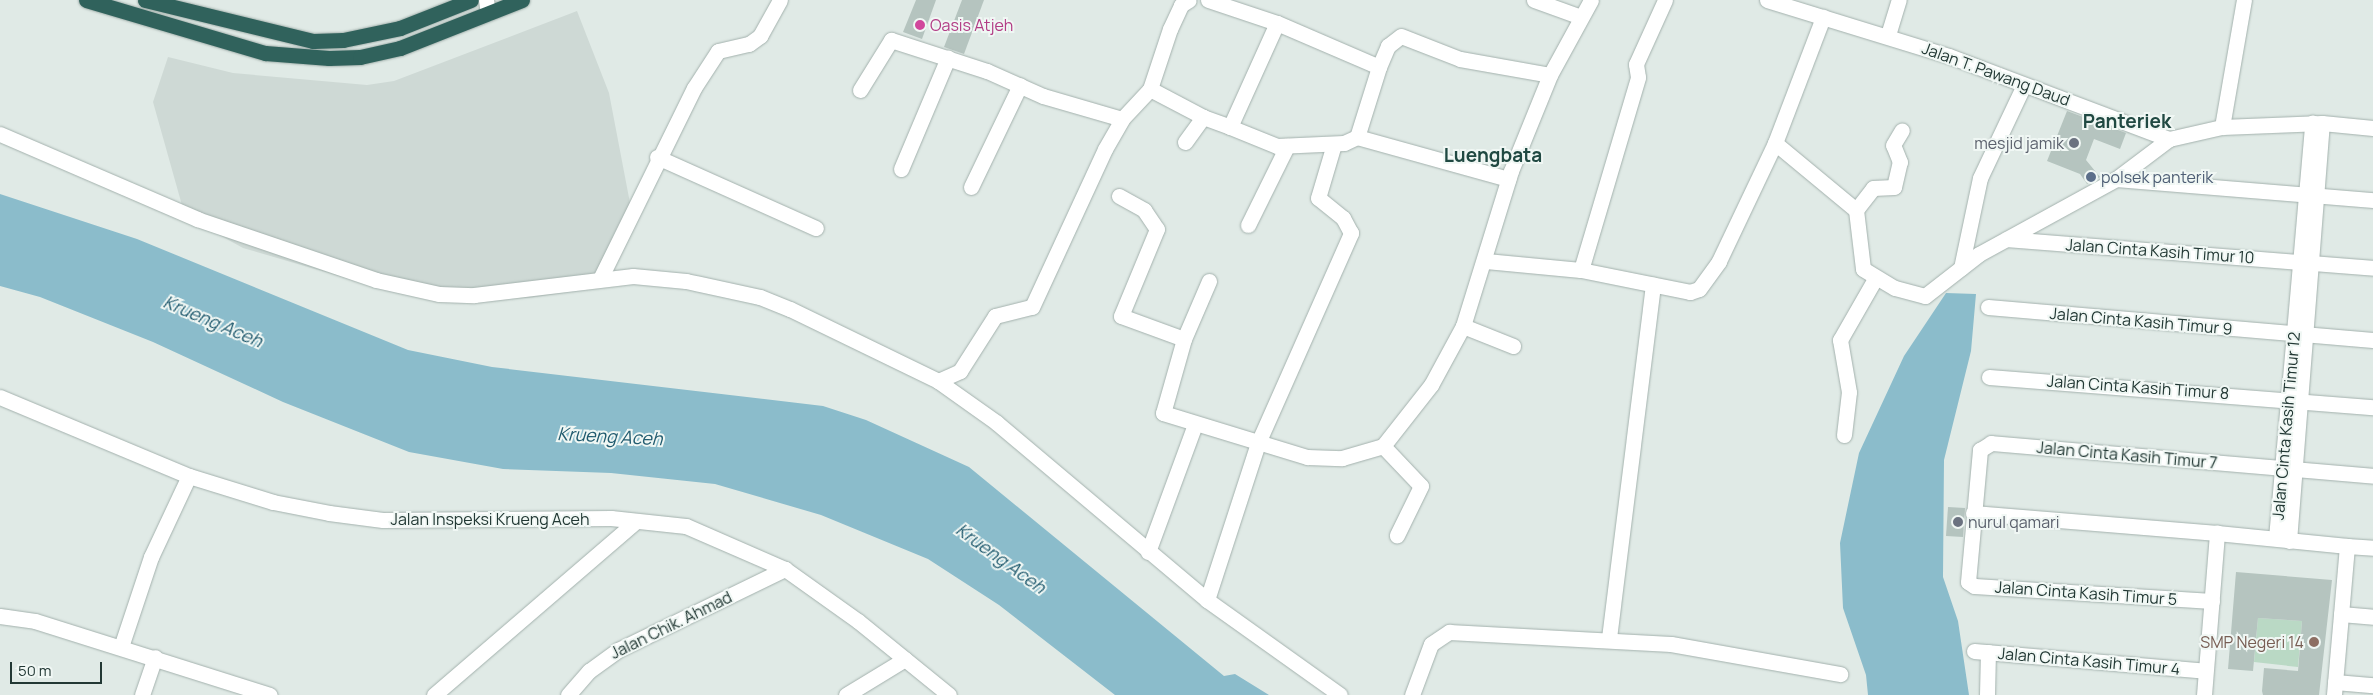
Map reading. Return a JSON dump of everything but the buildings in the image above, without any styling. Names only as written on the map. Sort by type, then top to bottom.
[{"type":"highway","points":[[86,0],[249,49],[298,57],[360,57],[386,52],[487,7],[522,0]]},
{"type":"highway","points":[[145,0],[313,41],[343,40],[400,28],[471,0]]},
{"type":"street","points":[[600,279],[657,157],[718,51],[754,42],[780,0]]},
{"type":"street","points":[[938,381],[960,371],[968,362],[995,316],[1032,307],[1090,178],[1122,119],[1150,89],[1170,29],[1181,5],[1189,0]]},
{"type":"street","points":[[1208,0],[1277,23],[1379,67]]},
{"type":"street","points":[[1534,0],[1581,17]]},
{"type":"street","points":[[1209,281],[1184,340],[1161,409],[1165,415],[1307,457],[1334,458],[1361,455],[1383,446],[1431,386],[1463,326],[1486,261],[1508,179],[1550,75],[1591,0]]},
{"type":"street","points":[[1581,270],[1638,78],[1636,64],[1665,0]]},
{"type":"street","name":"Jalan T. Pawang Daud","points":[[1767,0],[1823,18],[1888,35],[2169,139]]},
{"type":"street","points":[[1888,35],[1899,0]]},
{"type":"street","points":[[2222,127],[2244,0]]},
{"type":"street","points":[[1486,261],[1581,270],[1690,292],[1705,284],[1775,143],[1823,18]]},
{"type":"street","points":[[1230,127],[1277,23]]},
{"type":"street","points":[[1357,137],[1379,67],[1388,46],[1401,36],[1460,59],[1550,75]]},
{"type":"street","points":[[860,90],[890,40],[948,58],[1020,85],[1122,119]]},
{"type":"street","points":[[901,169],[948,58]]},
{"type":"street","points":[[971,187],[1020,85]]},
{"type":"street","points":[[1961,268],[1980,178],[2024,85]]},
{"type":"street","points":[[1150,89],[1203,117],[1230,127],[1266,145],[1334,144],[1357,137],[1508,179]]},
{"type":"street","points":[[1185,142],[1203,117]]},
{"type":"street","points":[[2283,539],[2317,123]]},
{"type":"street","points":[[1902,130],[1893,144],[1900,162],[1894,187],[1873,188],[1856,210],[1861,264],[1875,279],[1912,296],[1924,296],[1961,268],[2007,239],[2116,179],[2169,139],[2222,127],[2317,123],[2373,128]]},
{"type":"street","points":[[0,134],[197,219],[376,280],[439,294],[474,295],[633,276],[686,281],[760,297],[834,329],[938,381],[997,423],[1207,600],[1340,695]]},
{"type":"street","points":[[1775,143],[1856,210]]},
{"type":"street","points":[[1207,600],[1258,443],[1350,232],[1343,218],[1318,198],[1334,144]]},
{"type":"street","points":[[1248,224],[1287,146]]},
{"type":"street","points":[[657,157],[816,228]]},
{"type":"street","points":[[2116,179],[2373,200]]},
{"type":"street","points":[[1119,196],[1144,210],[1157,229],[1121,316],[1184,340]]},
{"type":"street","name":"Jalan Cinta Kasih Timur 10","points":[[2007,239],[2373,268]]},
{"type":"street","points":[[1844,435],[1849,392],[1840,340],[1875,279]]},
{"type":"street","points":[[1610,638],[1653,285]]},
{"type":"street","name":"Jalan Cinta Kasih Timur 9","points":[[1988,306],[2300,336],[2373,340]]},
{"type":"street","points":[[1463,326],[1513,346]]},
{"type":"street","name":"Jalan Cinta Kasih Timur 8","points":[[1989,377],[2373,407]]},
{"type":"street","name":"Jalan Inspeksi Krueng Aceh","points":[[0,397],[188,476],[273,502],[383,520],[636,521],[686,526],[785,570],[905,659],[949,695]]},
{"type":"street","points":[[1148,552],[1195,424]]},
{"type":"street","name":"Jalan Cinta Kasih Timur 7","points":[[1973,513],[1978,455],[1991,443],[2373,476]]},
{"type":"street","points":[[1383,446],[1421,486],[1397,535]]},
{"type":"street","points":[[121,647],[151,557],[188,476]]},
{"type":"street","name":"Jalan Cinta Kasih Timur 12","points":[[1973,513],[2217,532],[2373,548]]},
{"type":"street","name":"Jalan Cinta Kasih Timur 5","points":[[1973,513],[1967,576],[1974,586],[2212,601]]},
{"type":"street","points":[[434,695],[636,521]]},
{"type":"street","points":[[2204,695],[2217,532]]},
{"type":"street","points":[[2347,546],[2334,688],[2373,685]]},
{"type":"street","name":"Jalan Chik. Ahmad","points":[[568,695],[589,671],[618,650],[785,570]]},
{"type":"street","points":[[2341,614],[2373,617]]},
{"type":"street","points":[[0,616],[35,622],[121,647],[270,695]]},
{"type":"street","points":[[1416,694],[1431,644],[1442,633],[1610,638],[1671,644],[1840,674]]},
{"type":"street","name":"Jalan Cinta Kasih Timur 4","points":[[1987,695],[1981,652],[2205,671]]},
{"type":"street","points":[[142,695],[155,657]]},
{"type":"street","points":[[846,695],[905,659]]},
{"type":"shaded area","points":[[577,11],[609,93],[634,224],[604,287],[529,298],[439,300],[373,286],[243,248],[185,216],[153,102],[168,57],[233,73],[367,85],[394,81]]},
{"type":"green space","points":[[2258,618],[2302,621],[2298,667],[2254,662]]},
{"type":"water","name":"Krueng Aceh","points":[[0,194],[137,239],[408,350],[492,367],[823,406],[866,420],[969,467],[1224,676],[1235,674],[1269,695],[1115,695],[999,605],[928,559],[821,515],[715,484],[611,473],[503,469],[409,452],[283,402],[153,342],[40,297],[0,286]]},
{"type":"water","points":[[1946,293],[1976,294],[1971,351],[1944,460],[1943,577],[1958,621],[1969,695],[1868,695],[1866,675],[1843,608],[1840,543],[1859,453],[1904,356]]},
{"type":"place","name":"Oasis Atjeh","points":[[920,25]]},
{"type":"place","name":"mesjid jamik","points":[[2074,143]]},
{"type":"place","name":"polsek panterik","points":[[2091,177]]},
{"type":"place","name":"nurul qamari","points":[[1958,522]]},
{"type":"place","name":"SMP Negeri 14","points":[[2314,642]]},
{"type":"district","name":"Panteriek","points":[[2127,122]]},
{"type":"district","name":"Luengbata","points":[[1493,156]]}]
